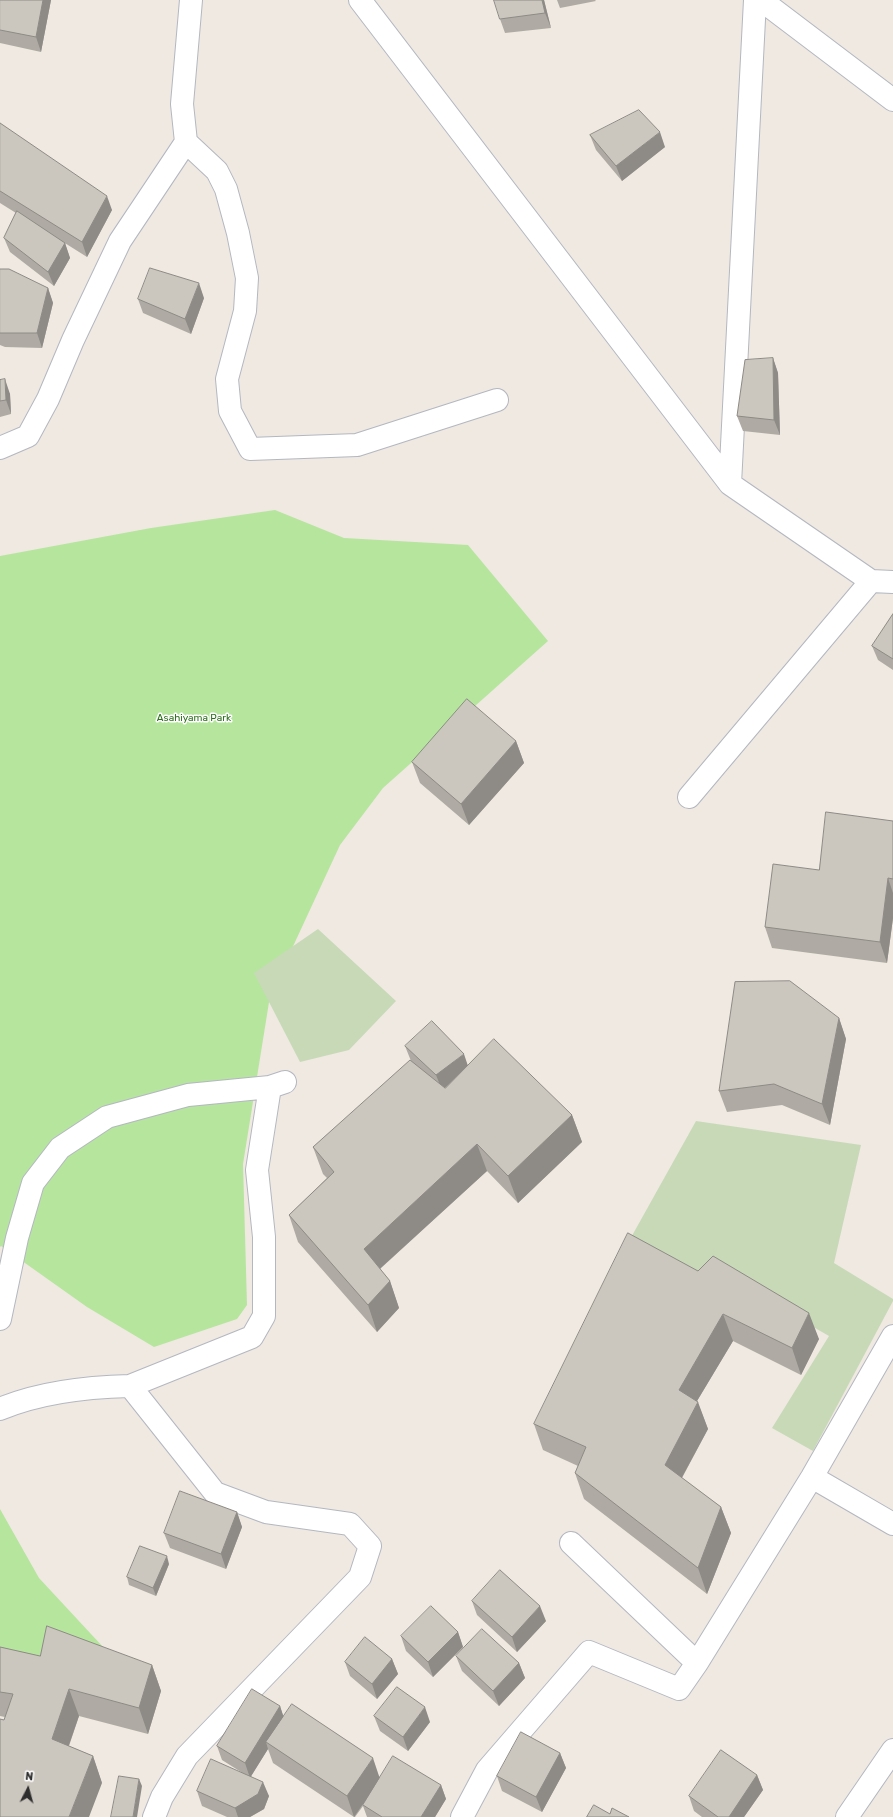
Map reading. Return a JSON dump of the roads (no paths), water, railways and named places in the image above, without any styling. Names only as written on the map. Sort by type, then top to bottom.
[{"type":"street","points":[[0,448],[28,436],[48,399],[73,340],[120,241],[186,142],[182,104],[191,0]]},
{"type":"street","points":[[360,0],[730,484],[871,581],[893,582]]},
{"type":"street","points":[[730,484],[755,0]]},
{"type":"street","points":[[761,0],[893,100]]},
{"type":"street","points":[[186,142],[217,171],[226,189],[238,233],[247,278],[245,311],[227,379],[230,410],[250,450],[357,445],[497,400]]},
{"type":"street","points":[[689,797],[871,581]]},
{"type":"street","points":[[0,1319],[17,1238],[33,1183],[60,1148],[107,1118],[188,1095],[277,1084],[257,1170],[264,1237],[264,1316],[252,1337],[130,1386],[96,1387],[21,1400],[0,1409]]},
{"type":"street","points":[[462,1817],[487,1770],[589,1652],[679,1689],[697,1663],[812,1477],[893,1336]]},
{"type":"street","points":[[130,1386],[215,1493],[266,1512],[350,1524],[370,1546],[360,1577],[187,1756],[162,1797],[154,1817]]},
{"type":"street","points":[[812,1477],[893,1524]]},
{"type":"street","points":[[571,1543],[697,1663]]},
{"type":"street","points":[[847,1817],[893,1750]]},
{"type":"park label","name":"Asahiyama Park","points":[[194,718]]}]
